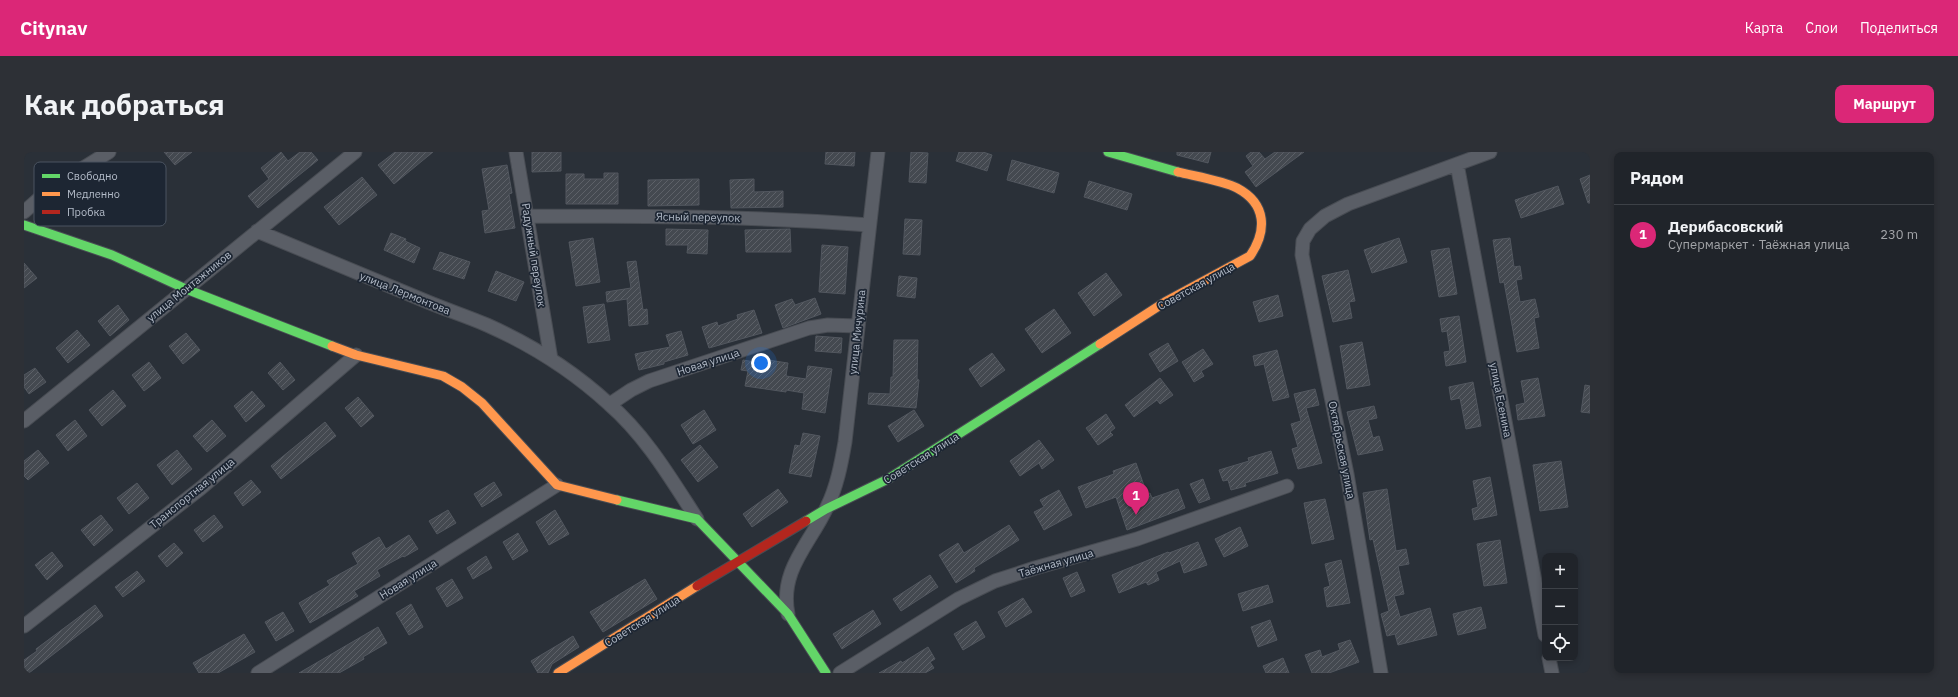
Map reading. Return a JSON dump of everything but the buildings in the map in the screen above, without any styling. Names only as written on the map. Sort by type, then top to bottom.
[{"type":"street","points":[[92,162],[108,152]]},
{"type":"street","name":"улица Монтажников","points":[[24,421],[355,152]]},
{"type":"street","name":"Радужный переулок","points":[[516,152],[551,359]]},
{"type":"street","name":"улица Мичурина","points":[[788,614],[785,602],[789,577],[798,556],[826,509],[836,486],[845,442],[878,152]]},
{"type":"street","name":"Советская улица","points":[[558,673],[736,562],[769,544],[826,509],[888,479],[1165,302],[1250,256],[1258,246],[1262,223],[1256,205],[1247,194],[1237,188],[1108,152]]},
{"type":"street","points":[[1457,164],[1490,152]]},
{"type":"street","name":"Октябрьская улица","points":[[1381,673],[1347,474],[1302,255],[1303,241],[1310,229],[1325,216],[1348,204],[1457,164]]},
{"type":"street","name":"улица Есенина","points":[[1457,164],[1543,625]]},
{"type":"street","points":[[24,212],[34,203]]},
{"type":"street","name":"Ясный переулок","points":[[527,216],[705,217],[797,220],[869,225]]},
{"type":"street","points":[[24,226],[112,255],[186,289],[275,325],[356,355],[430,372],[442,376],[462,387],[482,404],[557,485],[697,519],[736,562],[788,614],[826,673]]},
{"type":"street","name":"улица Лермонтова","points":[[257,231],[486,325],[528,345],[551,359],[610,404],[654,453],[697,519]]},
{"type":"street","name":"Новая улица","points":[[610,404],[631,390],[649,381],[809,328],[828,325],[858,326]]},
{"type":"street","name":"Транспортная улица","points":[[24,626],[201,488],[356,355]]},
{"type":"street","name":"Новая улица","points":[[258,673],[557,485]]},
{"type":"street","name":"Таёжная улица","points":[[840,673],[958,599],[995,581],[1034,568],[1137,539],[1287,486]]},
{"type":"street","points":[[1550,661],[1552,673]]},
{"type":"traffic: fast","points":[[1108,152],[1178,172]]},
{"type":"traffic: fast","points":[[24,225],[112,255],[186,289],[332,346]]},
{"type":"traffic: fast","points":[[806,521],[826,509],[888,479],[1100,344]]},
{"type":"traffic: fast","points":[[617,500],[697,519],[788,614],[826,673]]},
{"type":"traffic: slow","points":[[1100,344],[1165,302],[1250,256],[1256,247],[1261,228],[1261,219],[1259,210],[1247,194],[1225,183],[1178,172]]},
{"type":"traffic: slow","points":[[332,346],[356,355],[443,376],[462,387],[482,403],[557,485],[617,500]]},
{"type":"traffic: slow","points":[[558,673],[697,586]]},
{"type":"traffic: jam","points":[[697,586],[806,521]]},
{"type":"place","name":"Дерибасовский","points":[[1136,515]]}]
